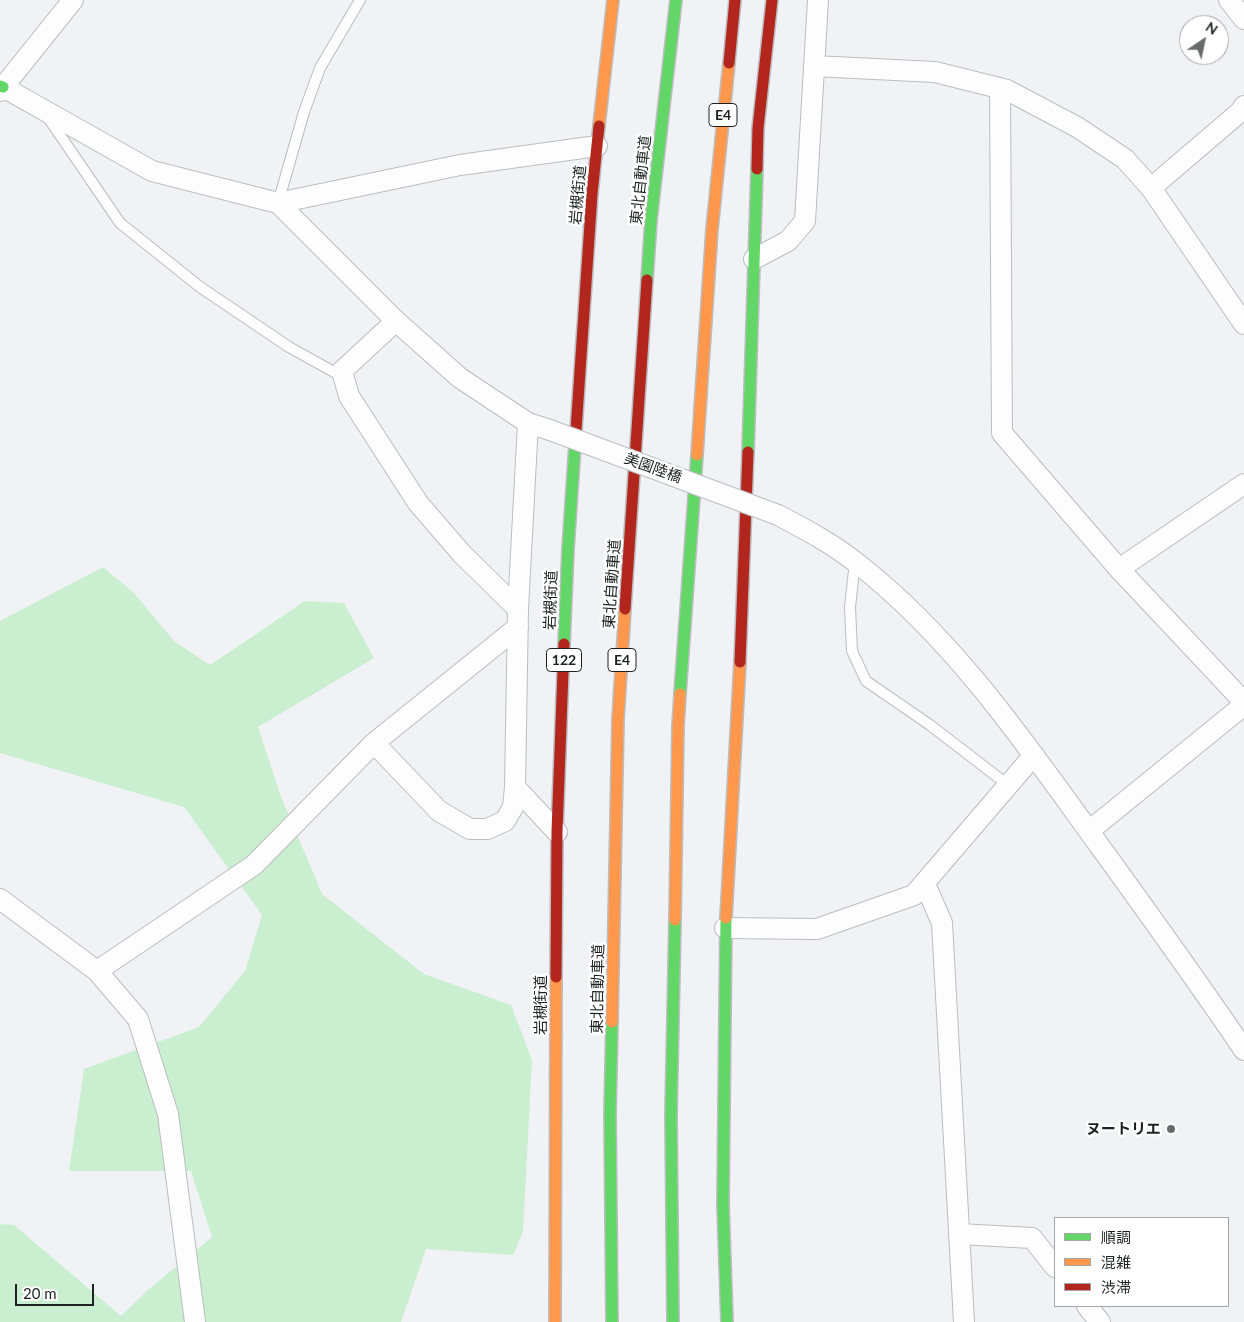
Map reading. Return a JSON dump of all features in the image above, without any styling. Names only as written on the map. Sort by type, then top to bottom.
[{"type":"highway","name":"岩槻街道","points":[[555,1322],[557,832],[568,549],[592,194],[613,0]]},
{"type":"highway","name":"東北自動車道","points":[[612,1322],[610,1113],[618,719],[651,220],[676,0]]},
{"type":"highway","name":"E4","points":[[673,1322],[671,1114],[678,726],[712,229],[735,0]]},
{"type":"highway","points":[[727,1322],[723,1204],[725,928],[742,624],[758,128],[772,0]]},
{"type":"street","points":[[73,0],[1,88],[152,171],[278,203],[460,165],[597,146]]},
{"type":"street","points":[[754,259],[788,241],[805,221],[818,0]]},
{"type":"street","points":[[1229,0],[1244,19]]},
{"type":"street","points":[[814,66],[935,72],[1007,90],[1078,127],[1125,159],[1151,188],[1244,324]]},
{"type":"street","points":[[1000,88],[1002,434],[1119,569],[1244,704],[1089,831]]},
{"type":"street","points":[[1151,188],[1241,111],[1244,106]]},
{"type":"street","name":"美園陸橋","points":[[278,203],[396,321],[460,378],[528,423],[778,514],[812,533],[854,561],[902,602],[976,681],[1034,755],[1244,1050]]},
{"type":"street","points":[[396,321],[342,371],[349,396],[418,503],[518,618]]},
{"type":"street","points":[[374,743],[439,811],[470,829],[487,829],[505,821],[513,807],[518,618],[528,423]]},
{"type":"street","points":[[1119,569],[1244,484]]},
{"type":"street","points":[[97,971],[254,865],[374,743],[518,618]]},
{"type":"street","points":[[725,928],[817,929],[914,895],[1034,755]]},
{"type":"street","points":[[515,787],[557,832]]},
{"type":"street","points":[[925,884],[942,923],[964,1322]]},
{"type":"street","points":[[0,899],[97,971],[138,1019],[168,1114],[195,1322]]},
{"type":"street","points":[[959,1234],[1032,1238],[1054,1266]]},
{"type":"street","points":[[1088,1307],[1100,1322]]},
{"type":"lane","points":[[278,203],[304,112],[320,68],[360,0]]},
{"type":"lane","points":[[42,109],[120,223],[200,287],[289,347],[344,377]]},
{"type":"lane","points":[[854,561],[850,607],[852,652],[866,681],[930,724],[1008,785]]},
{"type":"green space","points":[[103,567],[134,593],[174,641],[210,665],[305,601],[344,603],[374,658],[258,727],[280,794],[322,894],[424,974],[511,1005],[532,1060],[523,1232],[513,1255],[426,1249],[401,1322],[0,1322],[0,1224],[14,1225],[121,1316],[149,1289],[212,1237],[191,1171],[69,1171],[84,1069],[199,1027],[245,971],[262,915],[184,807],[0,753],[0,621]]},
{"type":"traffic: fast","points":[[647,280],[651,220],[676,0]]},
{"type":"traffic: fast","points":[[748,452],[757,169]]},
{"type":"traffic: fast","points":[[564,644],[575,445]]},
{"type":"traffic: fast","points":[[680,694],[697,455]]},
{"type":"traffic: fast","points":[[726,918],[723,1204],[727,1322]]},
{"type":"traffic: fast","points":[[673,1322],[671,1114],[675,920]]},
{"type":"traffic: fast","points":[[612,1022],[610,1113],[612,1322]]},
{"type":"traffic: slow","points":[[599,126],[613,0]]},
{"type":"traffic: slow","points":[[697,455],[712,229],[729,63]]},
{"type":"traffic: slow","points":[[612,1022],[618,719],[625,609]]},
{"type":"traffic: slow","points":[[726,918],[740,662]]},
{"type":"traffic: slow","points":[[675,920],[680,694]]},
{"type":"traffic: slow","points":[[555,1322],[556,977]]},
{"type":"traffic: jam","points":[[729,63],[735,0]]},
{"type":"traffic: jam","points":[[757,169],[758,128],[772,0]]},
{"type":"traffic: jam","points":[[575,445],[592,194],[599,126]]},
{"type":"traffic: jam","points":[[625,609],[647,280]]},
{"type":"traffic: jam","points":[[740,662],[748,452]]},
{"type":"traffic: jam","points":[[556,977],[557,832],[564,644]]},
{"type":"place","name":"ヌートリエ","points":[[1171,1129]]}]
